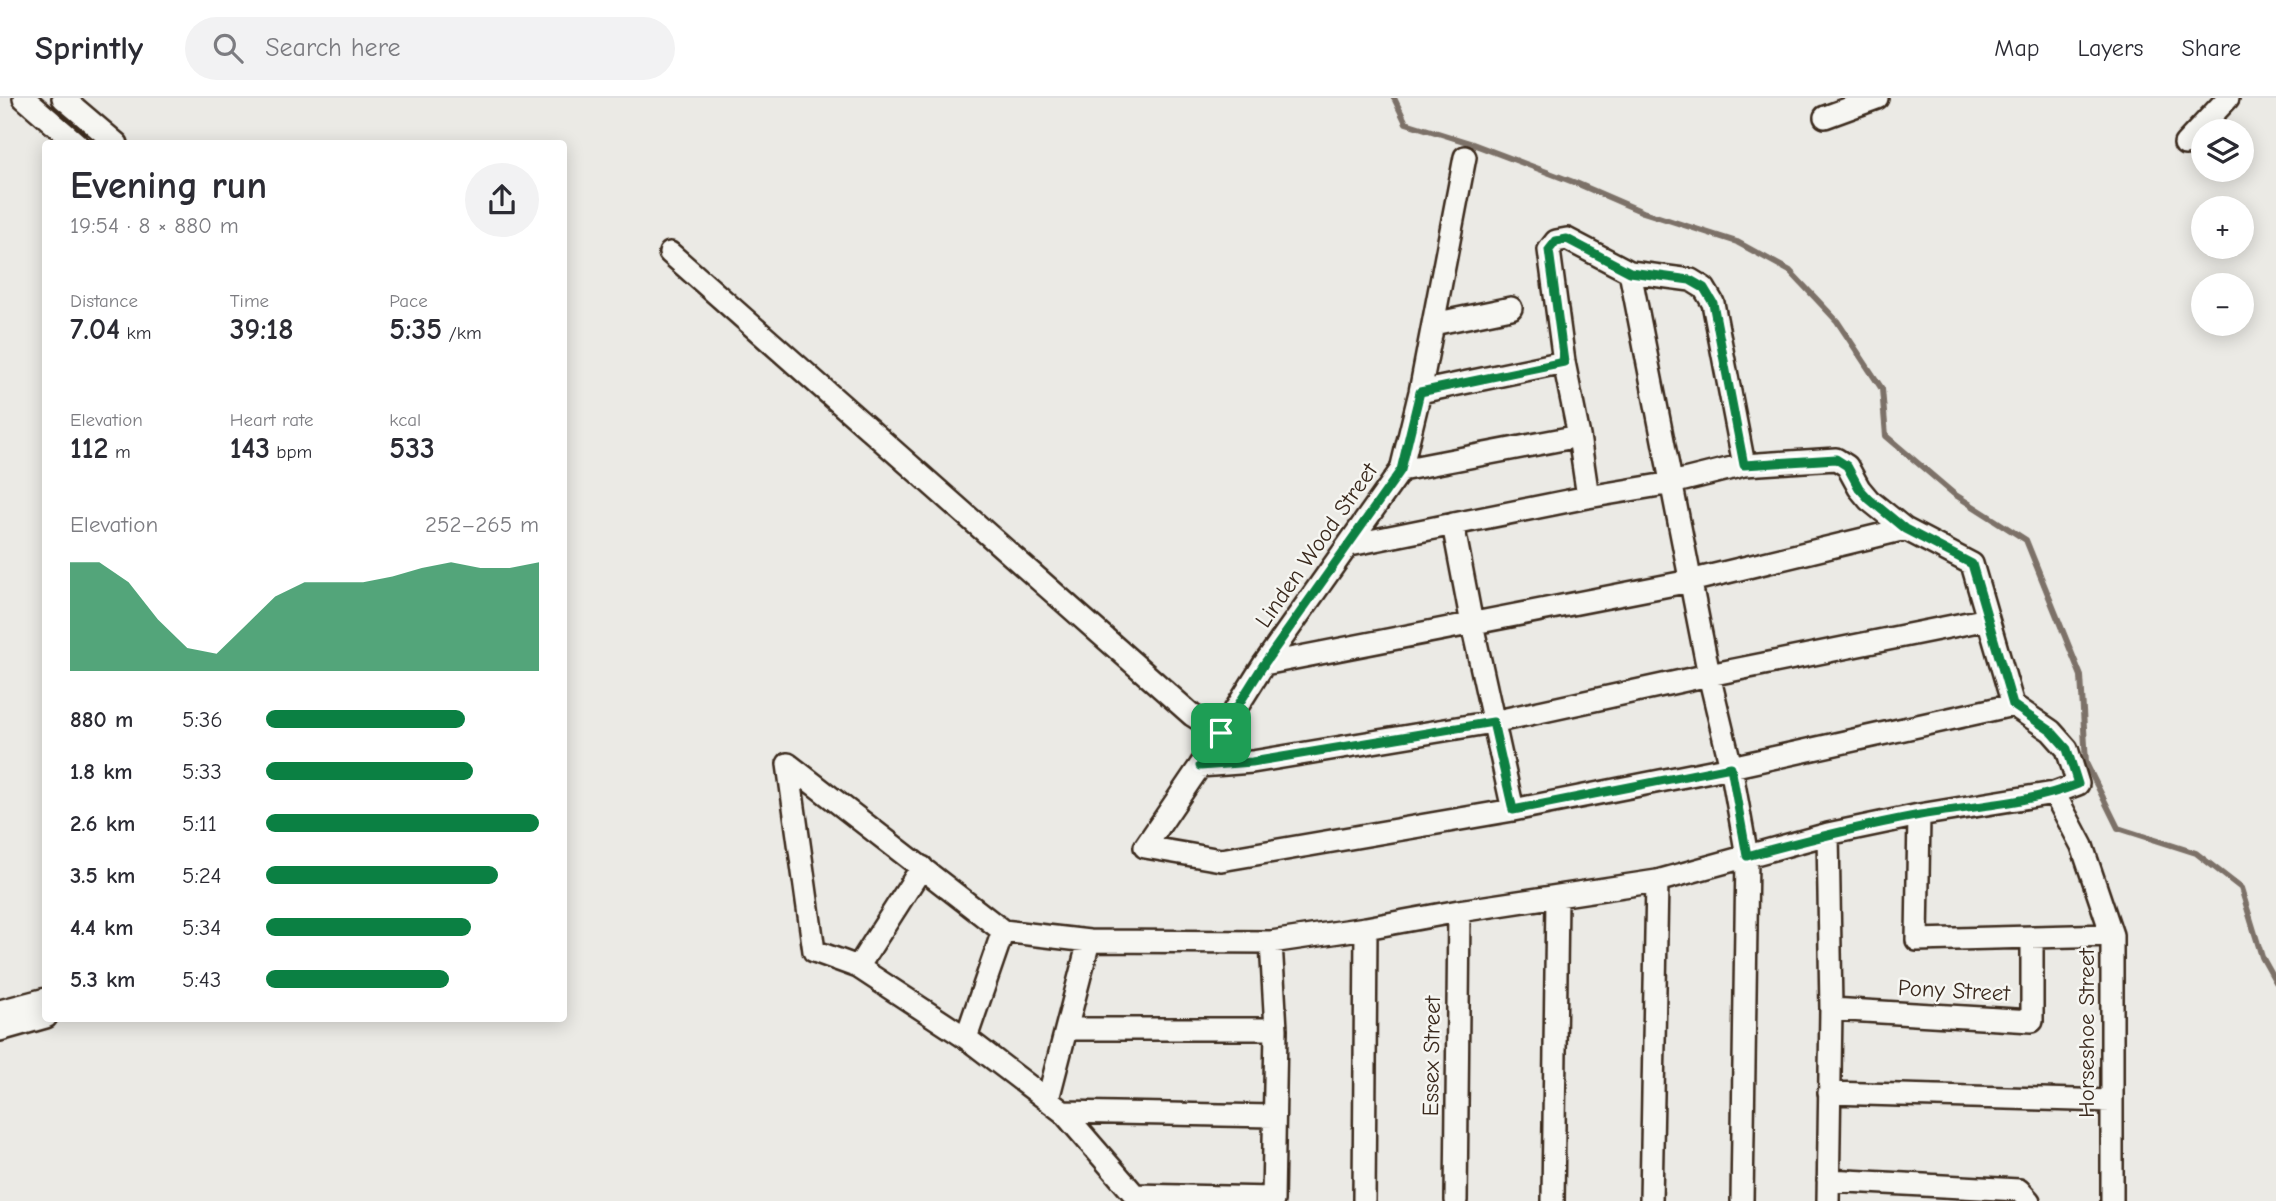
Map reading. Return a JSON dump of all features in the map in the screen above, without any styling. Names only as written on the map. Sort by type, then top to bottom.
[{"type":"street","points":[[24,98],[72,140]]},
{"type":"street","points":[[63,98],[112,140]]},
{"type":"street","points":[[1825,117],[1877,98]]},
{"type":"street","points":[[2185,144],[2228,98]]},
{"type":"street","name":"Linden Wood Street","points":[[1465,157],[1420,392],[1401,470],[1264,664],[1200,766],[1144,847],[1221,859],[1513,810]]},
{"type":"street","points":[[1588,497],[1564,362],[1549,250],[1556,241],[1567,239],[1630,272],[1690,280],[1704,288],[1713,303],[1744,465]]},
{"type":"street","points":[[670,253],[1181,706],[1221,733]]},
{"type":"street","points":[[1630,272],[1747,856],[1742,1201]]},
{"type":"street","points":[[1433,324],[1511,308]]},
{"type":"street","points":[[1420,392],[1564,362]]},
{"type":"street","points":[[1401,470],[1579,436]]},
{"type":"street","points":[[1271,942],[1276,1029],[1273,1199],[1137,1198],[1056,1105],[966,1038],[859,967],[814,951],[788,764],[1003,930],[1089,942],[1271,942],[1366,928],[1657,881],[1828,834],[2054,793],[2078,784],[2067,749],[2051,731],[2013,705],[1972,564],[1905,529],[1869,499],[1859,488],[1847,466],[1836,459],[1744,465],[1672,483],[1588,497],[1350,545]]},
{"type":"street","points":[[1453,524],[1513,810],[1731,767],[2013,705]]},
{"type":"street","points":[[1264,664],[1690,581],[1905,529]]},
{"type":"street","points":[[1200,766],[1252,762],[1493,722],[1988,619]]},
{"type":"street","name":"Horseshoe Street","points":[[2054,793],[2082,846],[2112,935],[2112,1201]]},
{"type":"street","points":[[1919,816],[1917,940],[2112,935]]},
{"type":"street","points":[[1828,834],[1831,1009],[1828,1190],[2019,1190],[2029,1201]]},
{"type":"street","points":[[859,967],[922,867]]},
{"type":"street","points":[[1651,1201],[1657,881]]},
{"type":"street","points":[[1553,1201],[1558,897]]},
{"type":"street","name":"Essex Street","points":[[1456,1201],[1459,911]]},
{"type":"street","points":[[1364,1201],[1366,928]]},
{"type":"street","points":[[966,1038],[1003,930]]},
{"type":"street","name":"Pony Street","points":[[1831,1009],[2032,1021],[2032,937]]},
{"type":"street","points":[[1056,1105],[1068,1029],[1089,942]]},
{"type":"street","points":[[0,1011],[42,1000]]},
{"type":"street","points":[[0,1030],[42,1018]]},
{"type":"street","points":[[1068,1029],[1276,1029]]},
{"type":"street","points":[[1829,1094],[2112,1101]]},
{"type":"street","points":[[1056,1105],[1273,1116]]},
{"type":"waterway","points":[[1394,98],[1406,123],[1470,143],[1576,183],[1643,212],[1737,242],[1790,271],[1837,321],[1882,389],[1886,436],[1954,494],[2026,540],[2081,676],[2086,763],[2118,828],[2196,853],[2241,888],[2262,957],[2276,982]]},
{"type":"route","points":[[1567,239],[1630,272],[1690,280],[1704,288],[1713,303],[1744,465],[1836,459],[1847,466],[1859,488],[1869,499],[1905,529],[1972,564],[2013,705],[2051,731],[2067,749],[2078,784],[2054,793],[1828,834],[1747,856],[1731,767],[1513,810],[1493,722],[1252,762],[1200,766],[1221,733],[1264,664],[1401,470],[1420,392],[1564,362],[1549,250],[1556,241],[1567,239]]}]
